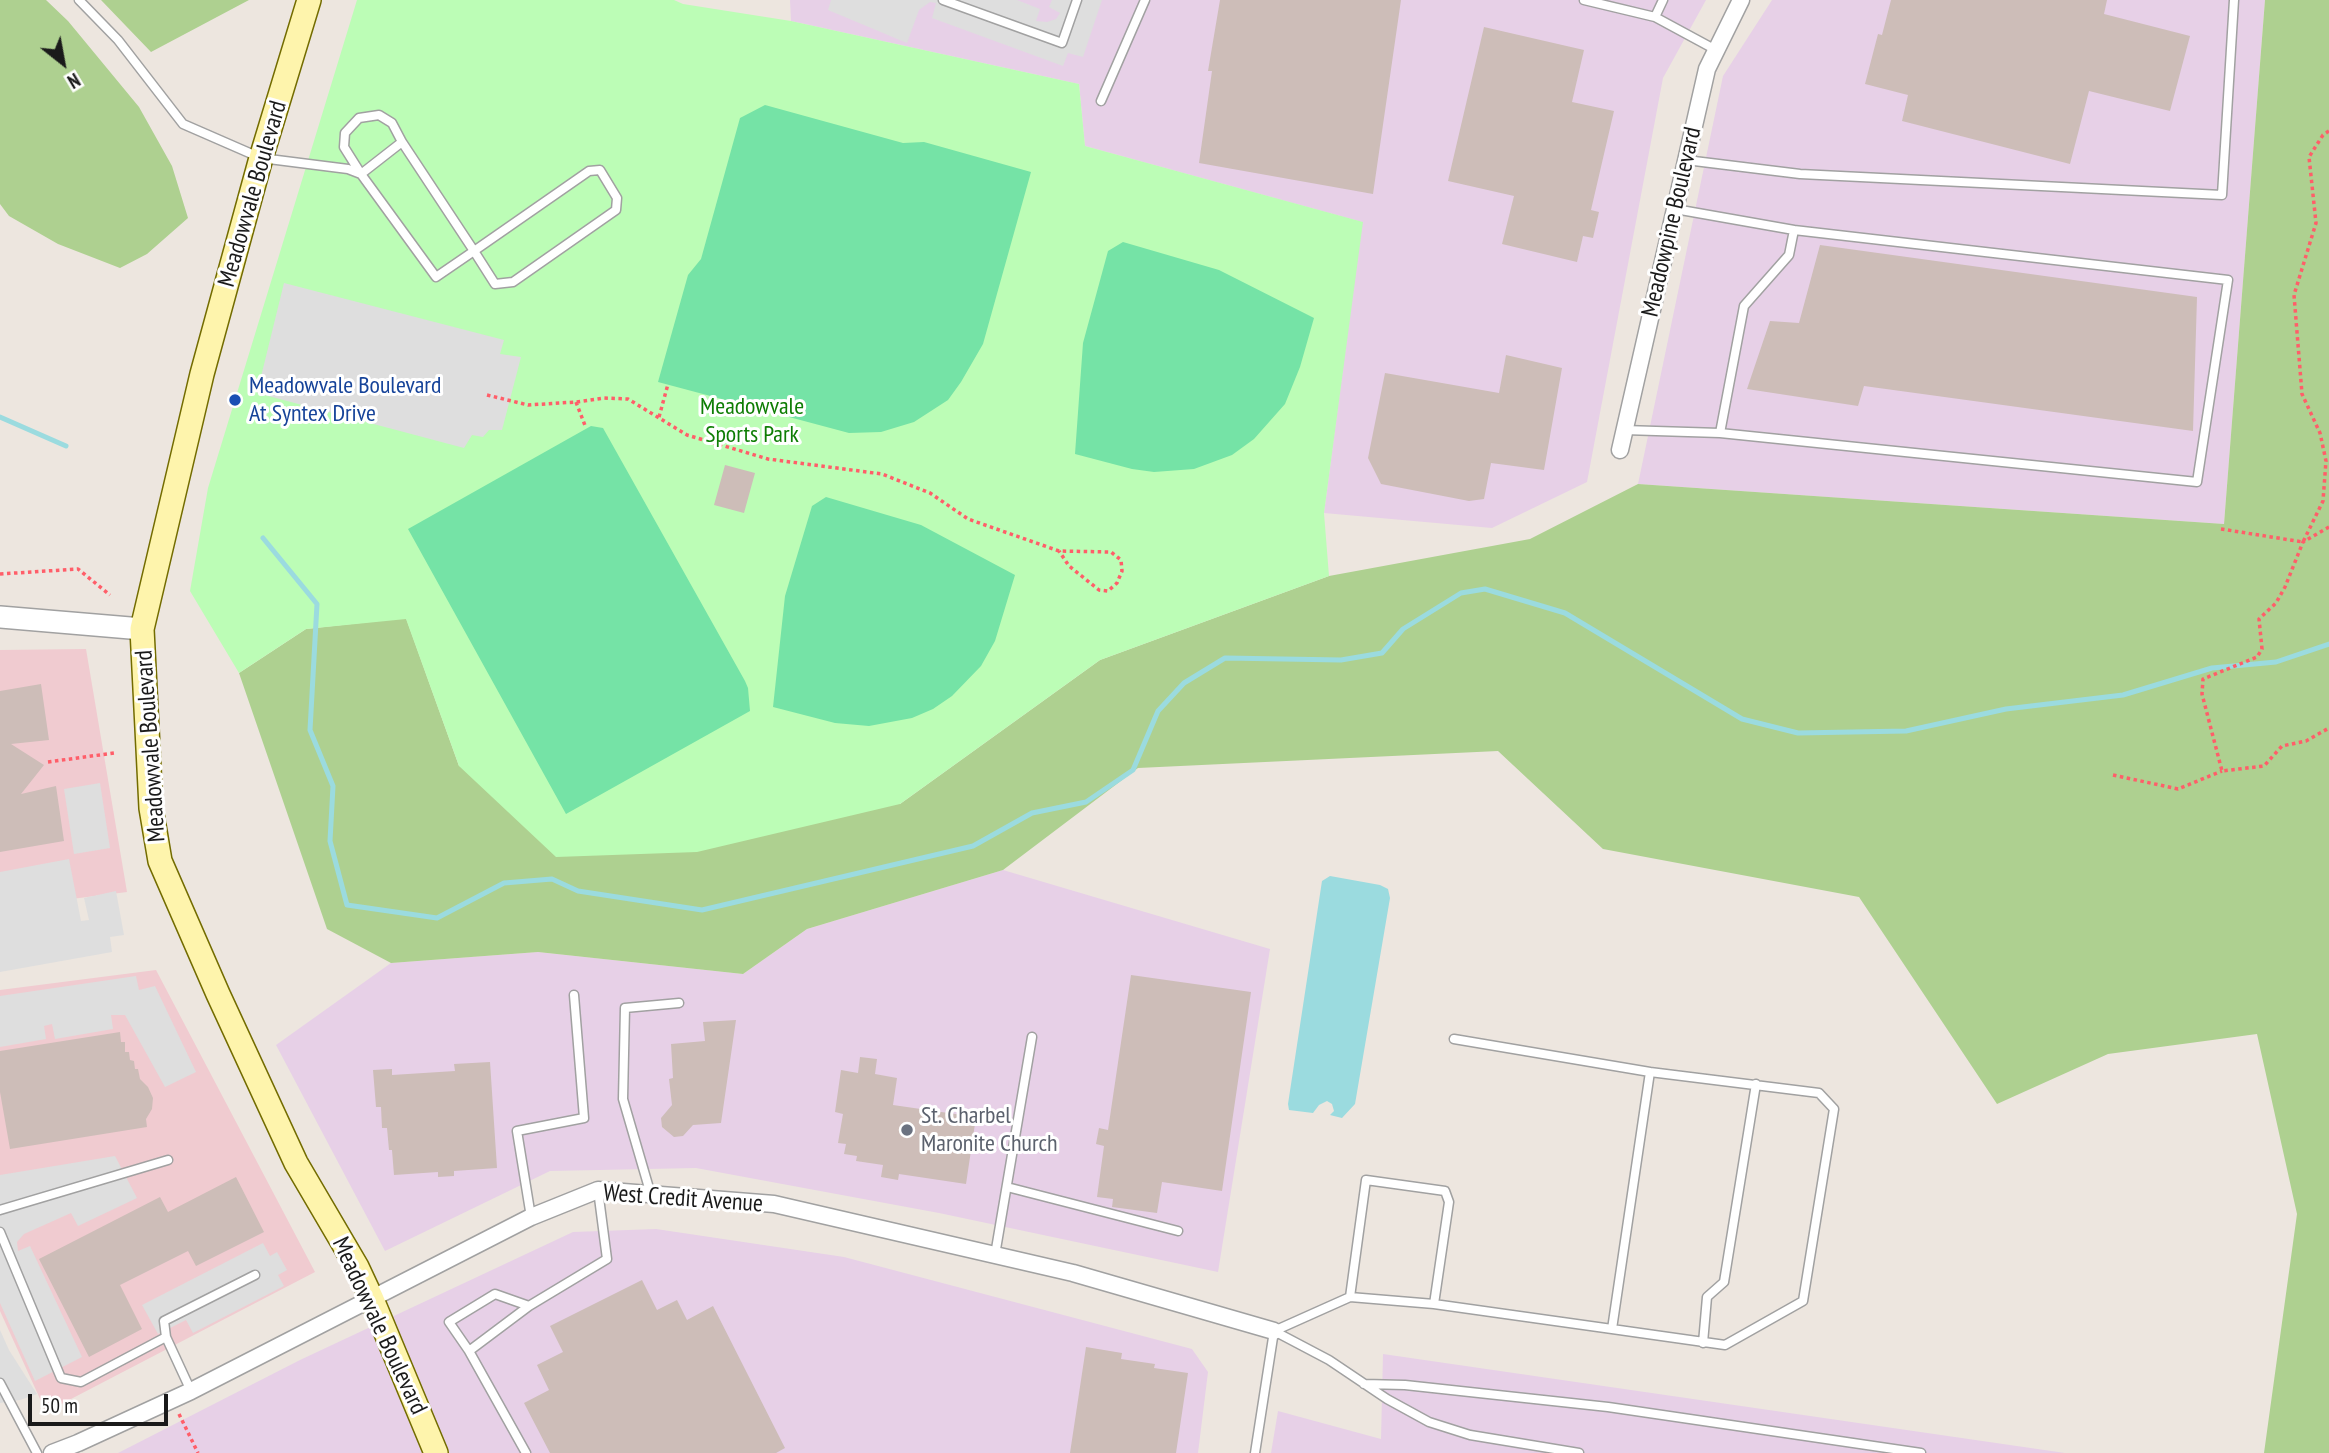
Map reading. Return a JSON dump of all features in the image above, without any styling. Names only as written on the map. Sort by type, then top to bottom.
[{"type":"main road","name":"Meadowvale Boulevard","points":[[309,0],[261,158],[202,374],[142,629],[151,808],[160,861],[296,1163],[371,1297],[436,1453]]},
{"type":"street","name":"Meadowpine Boulevard","points":[[1620,450],[1707,69],[1741,0]]},
{"type":"street","points":[[0,617],[142,629]]},
{"type":"street","name":"West Credit Avenue","points":[[52,1453],[191,1391],[531,1217],[598,1190],[774,1204],[1073,1273],[1275,1331]]},
{"type":"lane","points":[[79,0],[118,40],[183,124],[261,158],[348,169],[361,174]]},
{"type":"lane","points":[[943,0],[1062,43],[1077,0]]},
{"type":"lane","points":[[1101,101],[1145,0]]},
{"type":"lane","points":[[1584,0],[1655,17],[1716,50]]},
{"type":"lane","points":[[1655,17],[1663,0]]},
{"type":"lane","points":[[1686,160],[1800,174],[2222,195],[2234,0]]},
{"type":"lane","points":[[402,142],[392,124],[379,115],[359,118],[345,134],[344,147],[436,277],[474,251],[589,171],[600,170],[617,198],[616,210],[513,282],[495,284],[474,251],[402,142]]},
{"type":"lane","points":[[361,174],[402,142]]},
{"type":"lane","points":[[1624,430],[1720,433],[2197,482],[2228,280],[1794,230],[1675,209]]},
{"type":"lane","points":[[1720,433],[1744,306],[1789,255],[1794,230]]},
{"type":"lane","points":[[531,1217],[517,1131],[584,1118],[574,995]]},
{"type":"lane","points":[[650,1195],[623,1099],[625,1007],[679,1003]]},
{"type":"lane","points":[[995,1255],[1032,1037]]},
{"type":"lane","points":[[1275,1331],[1350,1297],[1434,1304],[1725,1345],[1803,1301],[1834,1109],[1819,1093],[1650,1072],[1454,1039]]},
{"type":"lane","points":[[1612,1329],[1650,1072]]},
{"type":"lane","points":[[1703,1343],[1707,1297],[1724,1282],[1756,1084]]},
{"type":"lane","points":[[0,1210],[168,1160]]},
{"type":"lane","points":[[1350,1297],[1366,1180],[1445,1191],[1449,1202],[1434,1304]]},
{"type":"lane","points":[[1007,1187],[1178,1231]]},
{"type":"lane","points":[[469,1350],[529,1306],[607,1259],[598,1190]]},
{"type":"lane","points":[[0,1232],[61,1378],[81,1382],[166,1337]]},
{"type":"lane","points":[[191,1391],[166,1337],[164,1321],[255,1275]]},
{"type":"lane","points":[[526,1453],[469,1350],[449,1322],[495,1294],[529,1306]]},
{"type":"lane","points":[[1275,1331],[1329,1360],[1429,1422],[1470,1435],[1579,1453]]},
{"type":"lane","points":[[1255,1453],[1275,1331]]},
{"type":"lane","points":[[0,1382],[37,1453]]},
{"type":"lane","points":[[1364,1384],[1405,1385],[1608,1407],[1921,1453]]},
{"type":"path","points":[[2222,771],[2202,694],[2203,679],[2257,657],[2262,649],[2259,619],[2276,603],[2285,587],[2323,501],[2326,461],[2320,433],[2302,394],[2294,295],[2316,223],[2309,156],[2323,135],[2329,131]]},
{"type":"path","points":[[659,417],[668,384]]},
{"type":"path","points":[[487,395],[528,405],[604,398],[628,399],[687,435],[768,459],[882,474],[930,493],[968,519],[1059,551],[1111,552],[1121,560],[1122,571],[1117,583],[1108,591],[1099,590],[1069,566],[1059,551]]},
{"type":"path","points":[[576,402],[586,428]]},
{"type":"path","points":[[2221,530],[2303,542],[2329,527]]},
{"type":"path","points":[[0,575],[47,569],[78,569],[110,595]]},
{"type":"path","points":[[2113,775],[2178,789],[2222,771],[2264,766],[2282,746],[2306,741],[2329,728]]},
{"type":"path","points":[[48,762],[114,753]]},
{"type":"path","points":[[172,1399],[198,1453]]},
{"type":"shaded area","points":[[790,0],[1706,0],[1663,78],[1587,482],[1492,528],[1324,513],[1362,222],[1085,146],[1079,84],[791,21]]},
{"type":"shaded area","points":[[831,0],[1017,0],[1040,9],[1036,21],[1047,22],[1056,19],[1060,13],[1049,7],[1052,0],[1102,0],[1083,57],[1068,53],[1063,66],[932,18],[936,3],[930,2],[919,10],[907,43],[828,10]]},
{"type":"shaded area","points":[[1772,0],[2265,0],[2224,524],[1638,484],[1723,76]]},
{"type":"shaded area","points":[[284,283],[504,340],[500,354],[521,357],[502,430],[489,430],[483,437],[472,435],[464,448],[257,393]]},
{"type":"shaded area","points":[[86,649],[127,892],[0,908],[0,650]]},
{"type":"shaded area","points":[[100,783],[110,848],[74,854],[64,789]]},
{"type":"shaded area","points":[[69,859],[81,921],[89,920],[84,898],[116,891],[124,935],[110,937],[112,952],[0,972],[0,872]]},
{"type":"shaded area","points":[[1003,870],[1270,949],[1218,1272],[939,1213],[696,1168],[550,1171],[385,1251],[276,1045],[391,963],[538,952],[743,974],[807,929]]},
{"type":"shaded area","points":[[156,970],[315,1272],[46,1412],[0,1311],[0,990]]},
{"type":"shaded area","points":[[136,976],[139,990],[155,986],[196,1072],[165,1087],[125,1015],[111,1015],[113,1029],[55,1039],[52,1024],[44,1026],[46,1039],[0,1047],[0,996]]},
{"type":"shaded area","points":[[115,1156],[137,1198],[78,1226],[71,1213],[24,1234],[17,1242],[18,1251],[30,1246],[82,1357],[35,1381],[0,1303],[0,1175]]},
{"type":"shaded area","points":[[656,1229],[844,1257],[1192,1349],[1208,1372],[1198,1453],[118,1453],[300,1360],[573,1232]]},
{"type":"shaded area","points":[[263,1243],[270,1256],[277,1252],[287,1270],[278,1275],[284,1286],[193,1333],[186,1320],[158,1334],[142,1305]]},
{"type":"shaded area","points":[[0,1330],[9,1350],[37,1394],[0,1403]]},
{"type":"shaded area","points":[[1383,1354],[2065,1453],[1271,1453],[1278,1411],[1381,1439]]},
{"type":"green space","points":[[0,0],[46,0],[68,21],[139,107],[172,166],[188,218],[147,254],[120,268],[58,244],[9,216],[0,204]]},
{"type":"green space","points":[[101,0],[249,0],[151,52]]},
{"type":"green space","name":"Meadowvale Sports Park","points":[[357,0],[674,0],[683,4],[791,21],[1079,84],[1085,146],[1363,222],[1324,513],[1329,576],[1100,660],[900,804],[697,852],[556,857],[459,766],[406,619],[306,629],[239,673],[190,591],[208,488]]},
{"type":"green space","points":[[2265,0],[2329,0],[2329,1453],[2264,1453],[2297,1214],[2257,1034],[2108,1054],[1997,1104],[1859,897],[1603,849],[1498,751],[1138,768],[1003,870],[807,929],[743,974],[538,952],[391,963],[327,929],[239,673],[306,629],[406,618],[459,766],[900,804],[1100,660],[1329,576],[1530,539],[1638,484],[2224,524]]},
{"type":"green space","points":[[765,105],[903,143],[924,142],[1031,172],[983,344],[948,400],[914,422],[881,432],[849,433],[658,382],[688,275],[701,259],[740,118]]},
{"type":"green space","points":[[1123,242],[1219,270],[1314,318],[1300,367],[1285,404],[1254,439],[1232,455],[1194,469],[1154,472],[1075,454],[1083,343],[1108,251]]},
{"type":"green space","points":[[591,426],[603,428],[745,681],[750,711],[566,814],[408,529]]},
{"type":"green space","points":[[826,497],[921,525],[1015,575],[995,641],[981,666],[952,696],[933,709],[912,718],[869,726],[835,723],[773,707],[785,596],[812,506]]},
{"type":"water","points":[[1330,876],[1380,885],[1388,889],[1390,898],[1355,1104],[1342,1118],[1330,1115],[1334,1111],[1332,1104],[1327,1101],[1319,1105],[1313,1113],[1289,1110],[1288,1104],[1322,881]]},
{"type":"building","points":[[1220,0],[1401,0],[1373,194],[1199,163],[1212,71],[1208,71]]},
{"type":"building","points":[[1891,0],[2107,0],[2104,14],[2190,36],[2170,111],[2089,91],[2070,164],[1902,121],[1908,95],[1865,84],[1878,34],[1882,35]]},
{"type":"building","points":[[1484,27],[1584,50],[1572,102],[1614,111],[1591,210],[1599,212],[1593,238],[1583,236],[1577,262],[1502,244],[1514,196],[1448,181]]},
{"type":"building","points":[[1820,245],[2197,297],[2193,431],[1864,386],[1858,406],[1747,389],[1770,321],[1799,323]]},
{"type":"building","points":[[1506,355],[1562,368],[1544,470],[1491,463],[1484,499],[1469,501],[1381,484],[1368,458],[1385,373],[1499,393]]},
{"type":"building","points":[[725,465],[755,473],[744,513],[714,505]]},
{"type":"building","points":[[41,684],[49,740],[11,744],[44,765],[21,794],[56,786],[64,841],[0,852],[0,691]]},
{"type":"building","points":[[1131,975],[1251,992],[1222,1191],[1162,1182],[1157,1213],[1112,1207],[1113,1199],[1097,1197],[1104,1146],[1096,1144],[1099,1128],[1108,1130]]},
{"type":"building","points":[[736,1020],[721,1123],[693,1125],[683,1136],[674,1137],[662,1127],[661,1118],[672,1105],[669,1079],[673,1078],[671,1044],[705,1041],[703,1022]]},
{"type":"building","points":[[120,1032],[121,1042],[125,1042],[125,1052],[129,1052],[130,1060],[134,1061],[140,1079],[153,1098],[152,1109],[146,1119],[147,1127],[10,1149],[0,1092],[0,1051]]},
{"type":"building","name":"St. Charbel Maronite Church","points":[[860,1057],[877,1059],[875,1074],[897,1078],[893,1105],[976,1117],[966,1184],[899,1174],[898,1180],[881,1177],[883,1165],[856,1161],[857,1156],[844,1154],[846,1144],[838,1143],[843,1114],[835,1112],[841,1070],[858,1073]]},
{"type":"building","points":[[490,1062],[497,1168],[454,1171],[454,1176],[438,1177],[438,1172],[394,1175],[387,1128],[382,1128],[381,1107],[376,1107],[373,1070],[392,1069],[392,1075],[455,1071],[454,1064]]},
{"type":"building","points":[[236,1177],[264,1232],[196,1266],[188,1251],[120,1285],[142,1329],[89,1357],[39,1259],[160,1197],[168,1212]]},
{"type":"building","points":[[642,1280],[657,1310],[677,1300],[687,1320],[713,1306],[785,1448],[776,1453],[550,1453],[524,1403],[549,1390],[537,1365],[563,1352],[550,1326]]},
{"type":"building","points":[[1086,1347],[1122,1353],[1121,1359],[1155,1364],[1154,1368],[1188,1373],[1176,1453],[1070,1453]]},
{"type":"waterway","points":[[0,417],[66,446]]},
{"type":"waterway","points":[[263,538],[317,604],[310,730],[333,786],[330,841],[347,905],[437,918],[504,883],[552,879],[578,891],[702,910],[973,846],[1032,813],[1086,802],[1133,770],[1158,711],[1184,683],[1225,658],[1341,660],[1382,653],[1403,629],[1461,593],[1485,589],[1565,613],[1742,719],[1798,733],[1906,731],[2006,709],[2123,695],[2212,668],[2276,662],[2329,644]]},
{"type":"place","name":"Meadowvale Boulevard At Syntex Drive","points":[[235,400]]},
{"type":"place","name":"St. Charbel Maronite Church","points":[[907,1130]]}]
